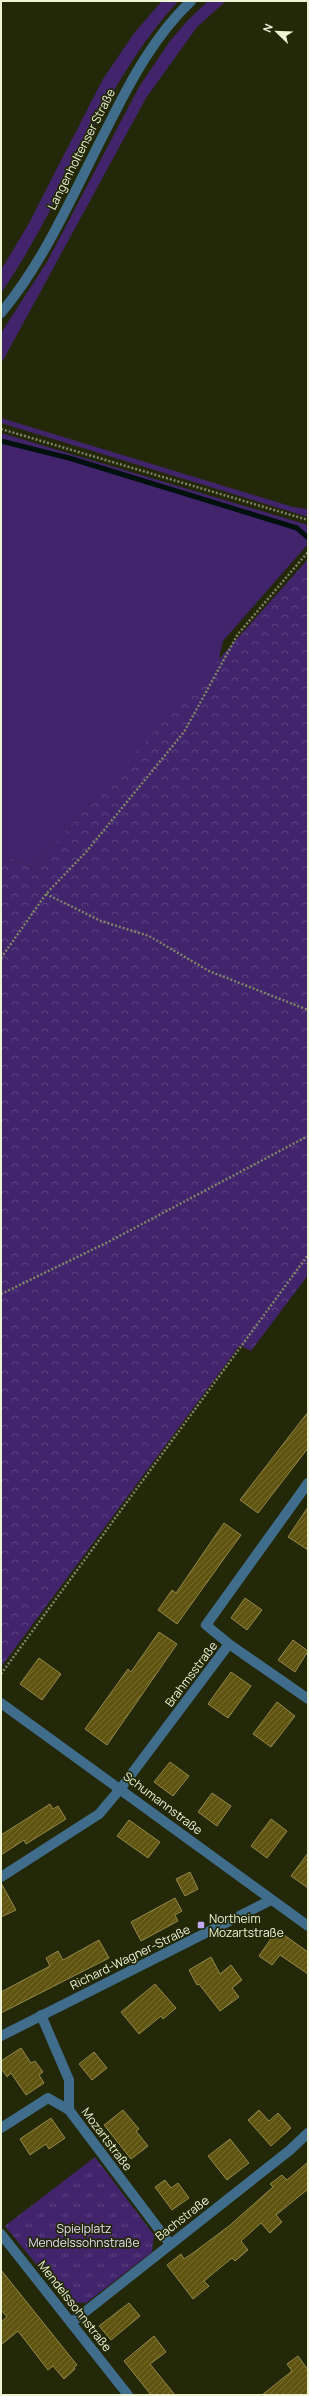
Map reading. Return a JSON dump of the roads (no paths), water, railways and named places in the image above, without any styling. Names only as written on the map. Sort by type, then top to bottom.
[{"type":"street","name":"Langenholtenser Straße","points":[[1,313],[22,284],[44,247],[138,70],[169,25],[191,1]]},
{"type":"street","name":"Brahmsstraße","points":[[1,1878],[99,1814],[121,1788],[229,1644],[206,1625],[308,1483]]},
{"type":"street","points":[[229,1644],[308,1699]]},
{"type":"street","name":"Schumannstraße","points":[[1,1703],[121,1788],[308,1926]]},
{"type":"street","name":"Richard-Wagner-Straße","points":[[1,2036],[271,1900]]},
{"type":"street","name":"Mozartstraße","points":[[41,2015],[69,2080],[69,2110],[170,2244]]},
{"type":"street","points":[[1,2128],[48,2098],[69,2110]]},
{"type":"street","name":"Bachstraße","points":[[71,2323],[290,2150],[308,2133]]},
{"type":"street","name":"Mendelssohnstraße","points":[[1,2234],[128,2395]]},
{"type":"waterway","points":[[1,441],[69,458],[297,528],[308,538]]},
{"type":"place","name":"Northeim Mozartstraße","points":[[201,1925]]},
{"type":"park label","name":"Spielplatz Mendelssohnstraße","points":[[84,2235]]}]
